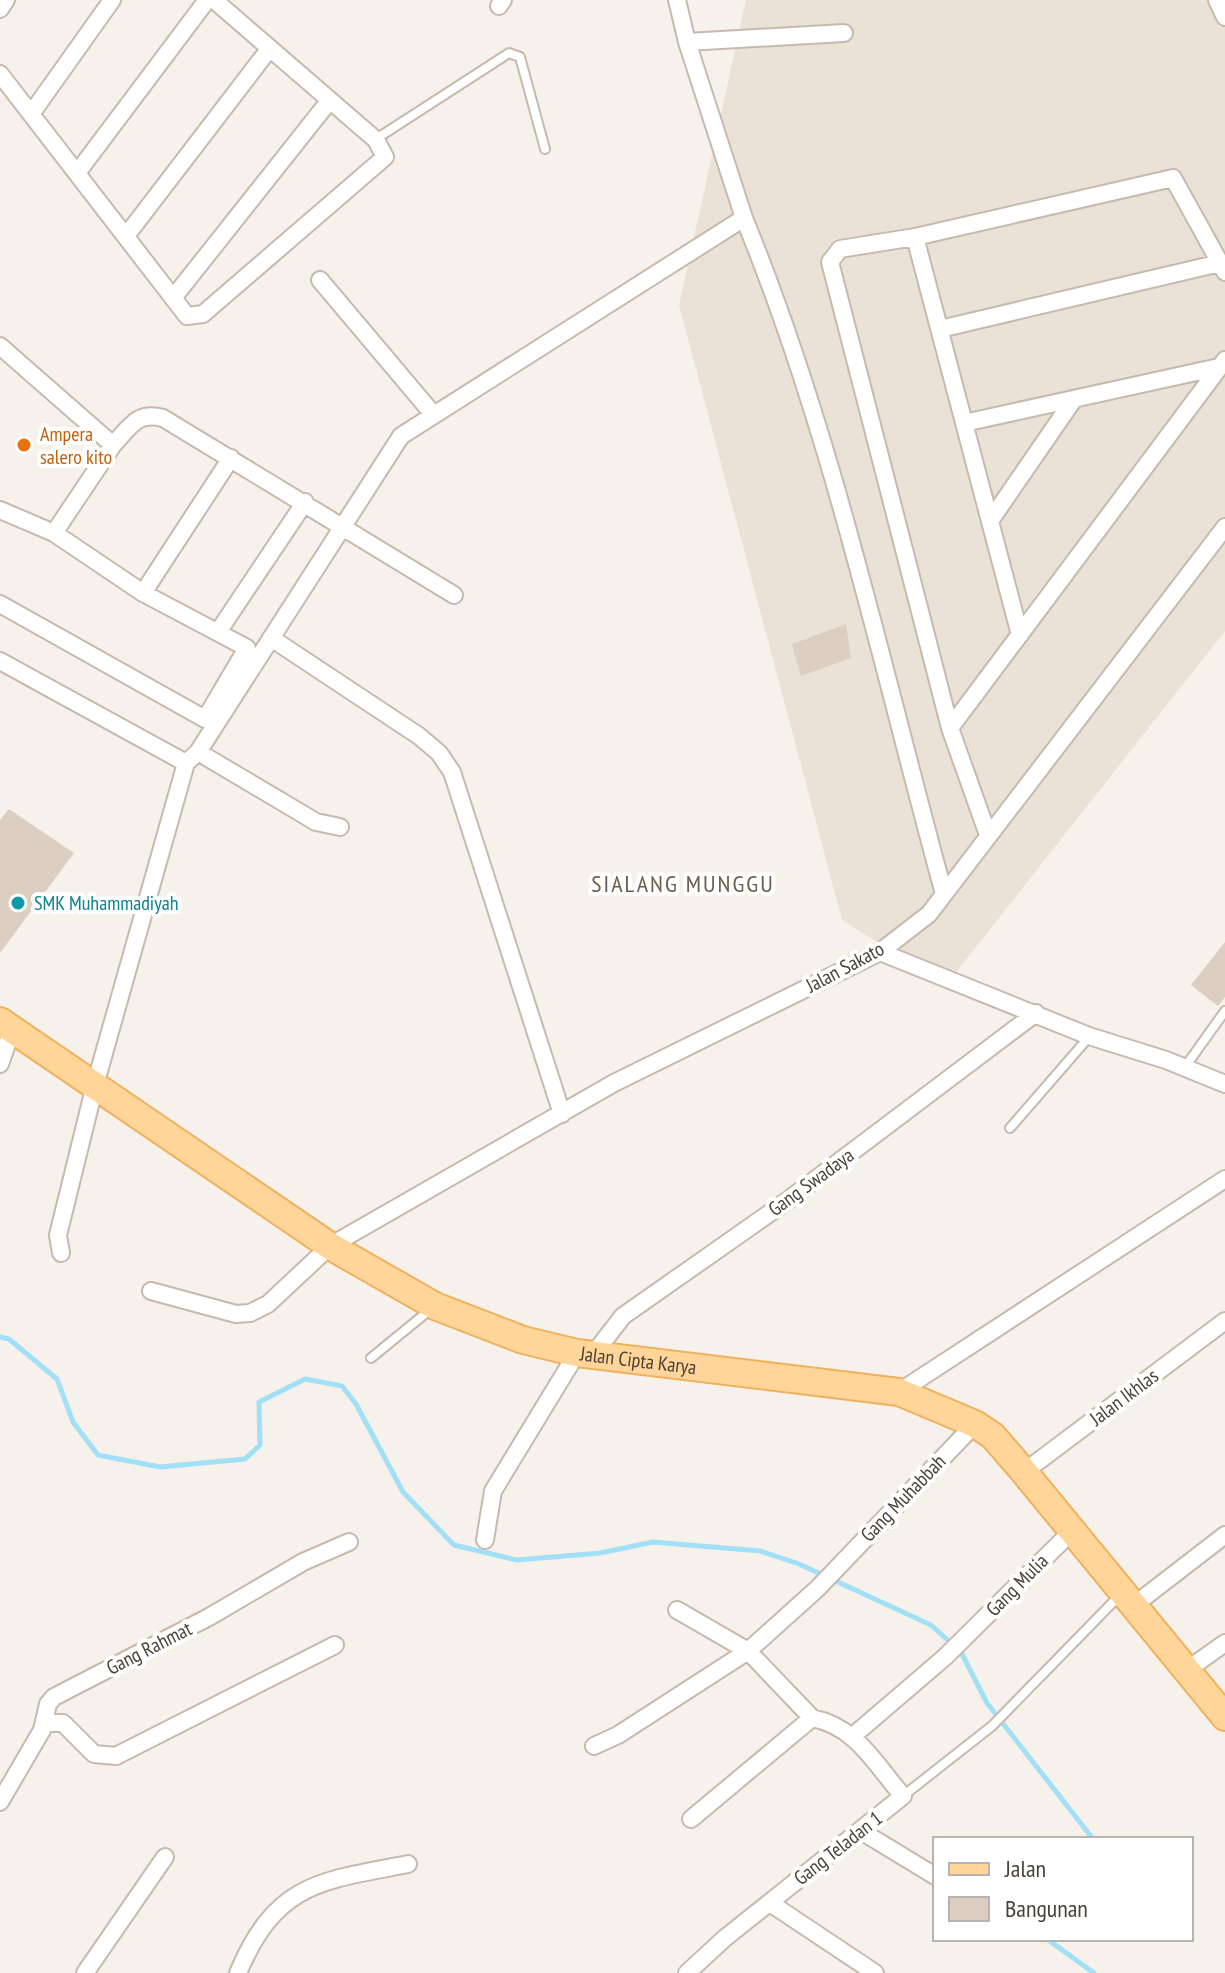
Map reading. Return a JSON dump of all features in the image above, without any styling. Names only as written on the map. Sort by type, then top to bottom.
[{"type":"main road","name":"Jalan Cipta Karya","points":[[6,1025],[330,1246],[435,1306],[523,1340],[584,1355],[899,1392],[975,1424],[993,1436],[1024,1472],[1225,1717]]},
{"type":"street","points":[[0,9],[6,0]]},
{"type":"street","points":[[31,114],[112,0]]},
{"type":"street","points":[[77,173],[207,0]]},
{"type":"street","points":[[0,74],[187,316],[203,314],[384,161],[385,152],[376,140],[214,0]]},
{"type":"street","points":[[677,0],[687,42],[744,218],[771,283],[814,412],[944,894]]},
{"type":"street","points":[[1217,0],[1225,17]]},
{"type":"street","points":[[687,42],[844,33]]},
{"type":"street","points":[[126,236],[270,48]]},
{"type":"street","points":[[173,298],[330,100]]},
{"type":"street","points":[[940,329],[1222,268],[1173,178],[915,237],[840,249],[832,254],[830,262],[950,728],[988,835]]},
{"type":"street","points":[[61,1253],[58,1235],[95,1085],[192,758],[401,436],[744,218]]},
{"type":"street","points":[[915,237],[1020,635]]},
{"type":"street","points":[[320,280],[433,414]]},
{"type":"street","points":[[0,346],[113,445]]},
{"type":"street","points":[[950,728],[1222,364]]},
{"type":"street","points":[[964,423],[1222,364]]},
{"type":"street","points":[[990,521],[1074,399]]},
{"type":"street","points":[[54,533],[113,445],[139,417],[147,414],[163,418],[231,458],[454,595]]},
{"type":"street","points":[[143,593],[231,458]]},
{"type":"street","points":[[218,632],[305,502]]},
{"type":"street","points":[[0,510],[54,533],[143,593],[247,648],[205,719],[0,604]]},
{"type":"street","name":"Jalan Sakato","points":[[151,1291],[236,1314],[250,1313],[268,1304],[330,1246],[614,1083],[880,952],[929,914],[1225,527]]},
{"type":"street","points":[[271,638],[419,736],[439,753],[452,772],[562,1114]]},
{"type":"street","points":[[0,661],[316,822],[340,827]]},
{"type":"street","points":[[880,952],[1089,1036],[1225,1084]]},
{"type":"street","name":"Gang Swadaya","points":[[485,1540],[493,1491],[584,1355],[623,1316],[787,1201],[1036,1013]]},
{"type":"street","points":[[0,1064],[6,1025]]},
{"type":"street","points":[[899,1392],[1225,1179]]},
{"type":"street","name":"Jalan Ikhlas","points":[[1024,1472],[1225,1321]]},
{"type":"street","name":"Gang Muhabbah","points":[[748,1651],[818,1588],[975,1424]]},
{"type":"street","name":"Gang Mulia","points":[[854,1735],[945,1657],[1073,1530]]},
{"type":"street","points":[[1128,1599],[1225,1535]]},
{"type":"street","name":"Gang Rahmat","points":[[0,1802],[44,1723],[48,1704],[54,1697],[209,1617],[303,1562],[349,1542]]},
{"type":"street","points":[[677,1610],[748,1651],[812,1718],[829,1721],[854,1735],[903,1796]]},
{"type":"street","points":[[1187,1670],[1225,1643]]},
{"type":"street","points":[[44,1723],[63,1723],[94,1754],[116,1756],[335,1645]]},
{"type":"street","points":[[594,1746],[748,1651]]},
{"type":"street","points":[[691,1819],[812,1718]]},
{"type":"street","name":"Gang Teladan 1","points":[[687,1973],[903,1796]]},
{"type":"street","points":[[861,1831],[933,1875]]},
{"type":"street","points":[[85,1973],[165,1857]]},
{"type":"street","points":[[238,1973],[255,1935],[301,1890],[408,1864]]},
{"type":"street","points":[[770,1903],[875,1973]]},
{"type":"lane","points":[[376,140],[509,53],[520,57],[545,149]]},
{"type":"lane","points":[[1184,1067],[1225,1011]]},
{"type":"lane","points":[[1010,1128],[1089,1036]]},
{"type":"lane","points":[[371,1358],[435,1306]]},
{"type":"lane","name":"Gang Teladan 1","points":[[903,1796],[992,1726],[1128,1599]]},
{"type":"shaded area","points":[[746,0],[1225,0],[1225,631],[946,985],[842,920],[679,305]]},
{"type":"building","points":[[846,624],[851,658],[801,676],[792,644]]},
{"type":"building","name":"SMK Muhammadiyah","points":[[9,809],[74,853],[0,953],[0,820]]},
{"type":"building","points":[[1225,942],[1225,997],[1218,1006],[1191,985]]},
{"type":"waterway","points":[[0,1337],[9,1339],[57,1379],[73,1422],[98,1455],[160,1467],[245,1459],[260,1445],[259,1402],[305,1379],[342,1386],[356,1404],[403,1492],[454,1545],[517,1560],[600,1553],[653,1542],[760,1551],[799,1564],[931,1625],[961,1652],[987,1703],[1091,1837]]},
{"type":"waterway","points":[[1050,1941],[1094,1973]]},
{"type":"place","name":"Ampera salero kito","points":[[24,445]]},
{"type":"place","name":"SMK Muhammadiyah","points":[[18,903]]},
{"type":"district","name":"SIALANG MUNGGU","points":[[683,884]]}]
